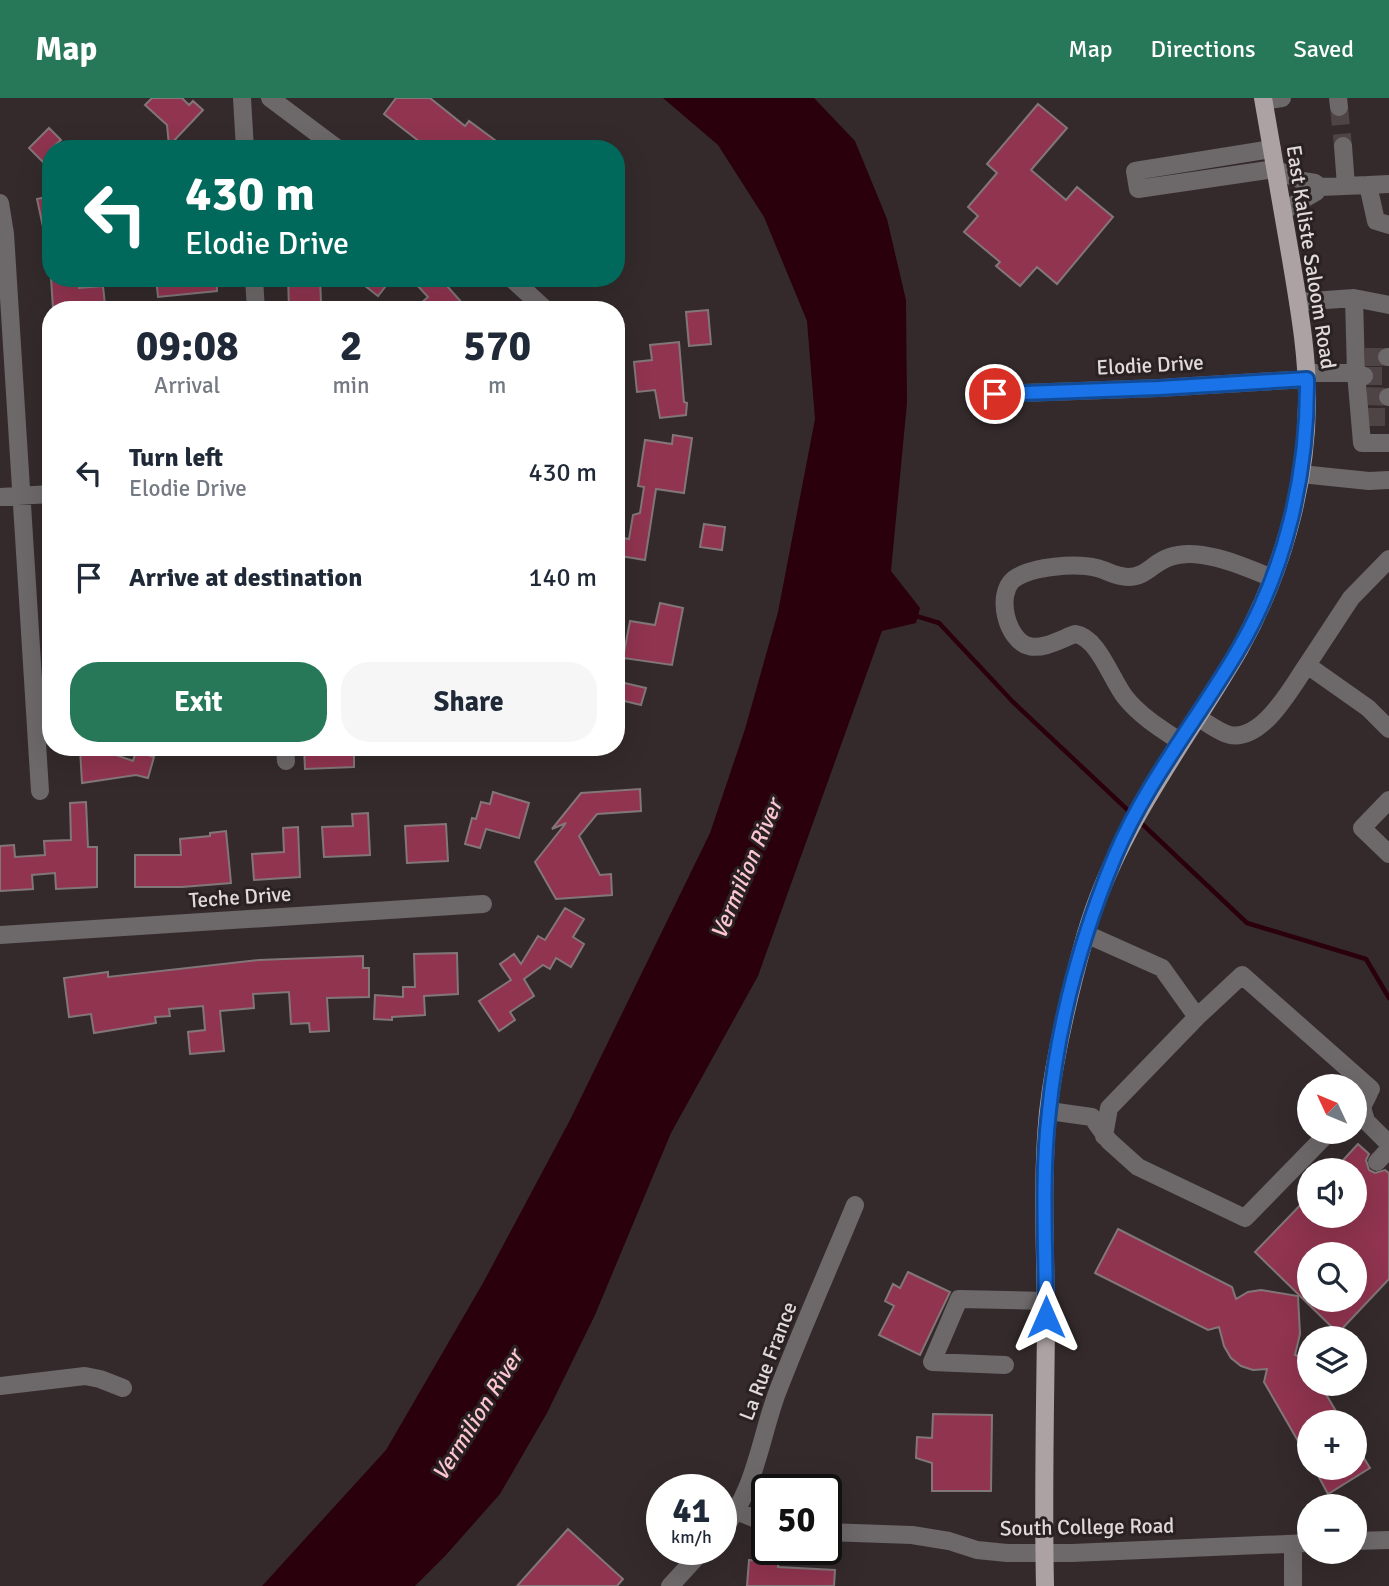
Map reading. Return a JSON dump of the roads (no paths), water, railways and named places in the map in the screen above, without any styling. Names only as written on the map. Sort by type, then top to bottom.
[{"type":"main road","name":"East Kaliste Saloom Road","points":[[1045,1586],[1046,1147],[1065,1012],[1086,934],[1117,852],[1150,790],[1238,650],[1272,578],[1289,530],[1301,474],[1307,376],[1298,302],[1272,149],[1269,99]]},
{"type":"street","points":[[242,98],[244,140]]},
{"type":"street","points":[[270,98],[326,140]]},
{"type":"street","points":[[1343,146],[1346,186]]},
{"type":"street","points":[[1272,149],[1135,171],[1138,189],[1275,169],[1320,187]]},
{"type":"street","points":[[1283,211],[1320,187],[1389,184]]},
{"type":"street","points":[[1368,185],[1376,220],[1389,225]]},
{"type":"street","points":[[0,203],[5,234],[40,792]]},
{"type":"street","points":[[521,287],[536,301]]},
{"type":"street","points":[[1354,298],[1362,396],[1362,443],[1389,443]]},
{"type":"street","points":[[1298,302],[1354,298],[1389,305]]},
{"type":"street","name":"Elodie Drive","points":[[995,394],[1159,388],[1307,376],[1360,366]]},
{"type":"street","points":[[1301,474],[1370,481],[1389,480]]},
{"type":"street","points":[[0,497],[42,495]]},
{"type":"street","points":[[1181,742],[1147,719],[1127,699],[1110,676],[1097,648],[1080,635],[1075,634],[1040,647],[1023,644],[1016,637],[1004,609],[1005,593],[1014,579],[1043,569],[1070,566],[1097,568],[1119,577],[1131,577],[1144,574],[1162,560],[1187,554],[1239,565],[1272,578]]},
{"type":"street","points":[[1197,717],[1230,735],[1247,734],[1265,722],[1351,598],[1389,559]]},
{"type":"street","points":[[1307,665],[1368,708],[1389,729]]},
{"type":"street","points":[[1389,800],[1362,828],[1389,854]]},
{"type":"street","name":"Teche Drive","points":[[0,935],[483,904]]},
{"type":"street","points":[[1086,934],[1162,968],[1197,1017]]},
{"type":"street","points":[[1104,1136],[1109,1108],[1197,1017],[1242,975],[1371,1089]]},
{"type":"street","points":[[1367,1093],[1371,1089]]},
{"type":"street","points":[[1371,1089],[1362,1107],[1366,1121],[1385,1152]]},
{"type":"street","points":[[1049,1111],[1092,1117],[1104,1136],[1138,1167],[1245,1218],[1317,1144]]},
{"type":"street","name":"La Rue France","points":[[737,1509],[758,1459],[776,1395],[855,1205]]},
{"type":"street","points":[[1005,1365],[932,1362],[959,1299],[1046,1301]]},
{"type":"street","points":[[0,1386],[85,1376],[123,1388]]},
{"type":"street","name":"South College Road","points":[[842,1533],[912,1535],[949,1541],[977,1550],[1007,1553],[1297,1544]]},
{"type":"street","points":[[1367,1541],[1389,1540]]},
{"type":"street","points":[[1293,1586],[1297,1564]]},
{"type":"street","points":[[670,1586],[689,1565]]},
{"type":"water","name":"Vermilion River","points":[[663,98],[814,98],[855,141],[887,219],[906,300],[907,403],[891,571],[920,608],[916,623],[882,631],[758,976],[671,1133],[595,1315],[547,1413],[500,1494],[415,1586],[262,1586],[386,1450],[483,1283],[570,1120],[710,833],[745,729],[778,612],[815,419],[807,321],[764,217],[718,145]]},
{"type":"waterway","points":[[913,615],[939,623],[1013,702],[1133,815]]},
{"type":"waterway","points":[[1139,821],[1247,923],[1366,959],[1389,998]]},
{"type":"tunnel","points":[[1339,107],[1343,146]]},
{"type":"tunnel","points":[[1365,357],[1387,357]]},
{"type":"tunnel","points":[[1364,376],[1389,376]]},
{"type":"tunnel","points":[[1366,396],[1388,397]]},
{"type":"tunnel","points":[[1367,417],[1389,417]]}]
